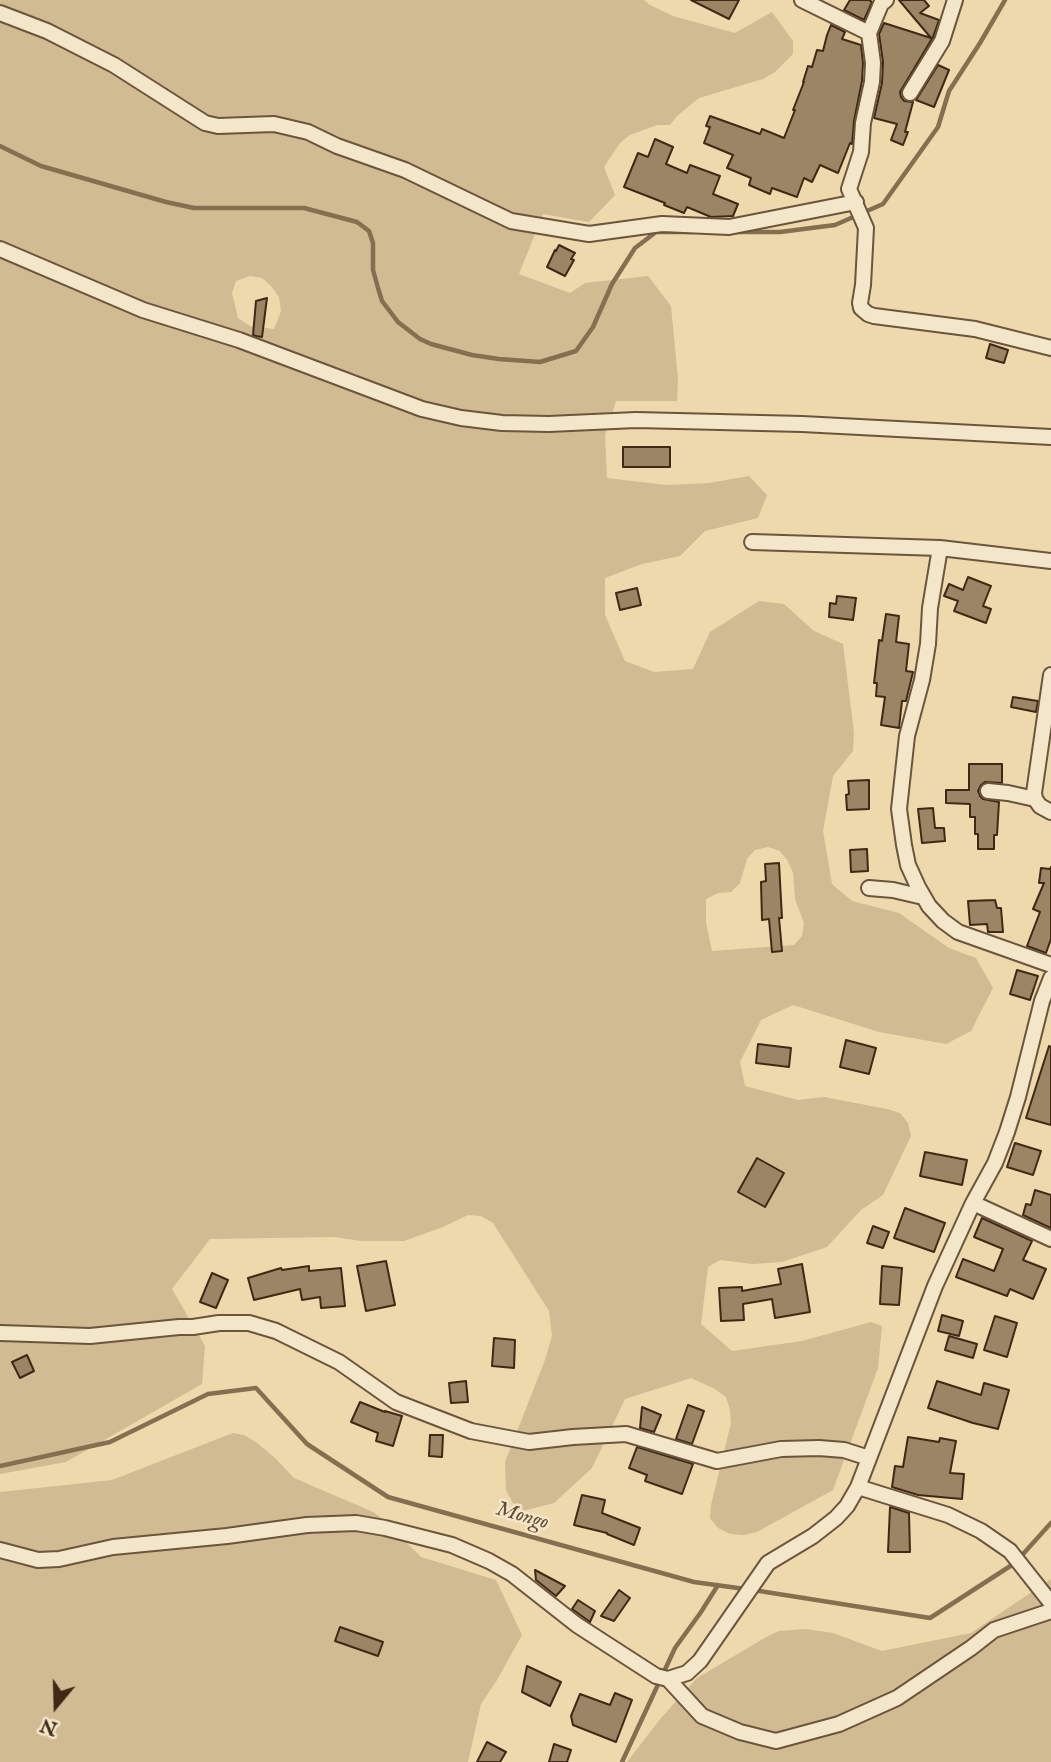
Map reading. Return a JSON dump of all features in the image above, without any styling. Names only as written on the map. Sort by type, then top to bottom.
[{"type":"street","points":[[802,0],[869,33]]},
{"type":"street","points":[[886,0],[881,4],[869,33],[873,63],[872,82],[863,123],[861,152],[849,189],[866,228],[861,308],[868,314],[975,329],[1051,348]]},
{"type":"street","points":[[910,93],[942,41],[955,0]]},
{"type":"street","points":[[0,13],[47,30],[114,65],[205,123],[218,126],[274,124],[308,132],[337,146],[405,170],[511,220],[589,234],[662,224],[729,227],[856,205]]},
{"type":"street","points":[[0,249],[143,310],[239,340],[422,409],[461,418],[537,424],[636,420],[802,424],[1051,437]]},
{"type":"street","points":[[752,542],[940,548],[1051,561]]},
{"type":"street","points":[[940,548],[922,680],[907,736],[899,809],[908,865],[929,906],[958,932],[1051,965]]},
{"type":"street","points":[[1028,798],[1039,754],[1051,675]]},
{"type":"street","points":[[988,791],[1028,798],[1051,812]]},
{"type":"street","points":[[869,888],[923,897]]},
{"type":"street","points":[[663,1678],[678,1677],[701,1661],[768,1563],[813,1536],[836,1518],[858,1487],[935,1286],[973,1203],[995,1163],[1007,1132],[1039,1012],[1051,978]]},
{"type":"street","points":[[973,1203],[1051,1239]]},
{"type":"street","points":[[0,1333],[90,1336],[193,1327],[219,1322],[249,1323],[276,1331],[338,1362],[396,1402],[471,1431],[529,1442],[626,1434],[717,1461],[781,1449],[819,1448],[844,1450],[869,1458]]},
{"type":"street","points":[[0,1549],[38,1560],[60,1559],[113,1547],[307,1525],[356,1523],[385,1528],[452,1545],[513,1574],[577,1625],[663,1678],[702,1716],[740,1732],[776,1741],[839,1724],[897,1698],[994,1630],[1050,1604],[1010,1551],[981,1531],[948,1514],[858,1487]]},
{"type":"shaded area","points":[[0,0],[644,0],[673,16],[735,33],[772,12],[793,41],[793,54],[775,72],[763,79],[699,98],[670,125],[657,125],[630,135],[620,143],[604,167],[615,195],[589,222],[543,214],[519,274],[570,293],[585,283],[648,276],[671,306],[678,379],[677,401],[616,401],[605,435],[607,478],[666,485],[709,483],[749,476],[767,495],[758,518],[705,531],[680,556],[642,564],[605,578],[605,615],[625,661],[654,672],[693,669],[710,632],[759,601],[784,604],[814,631],[843,644],[854,733],[853,751],[833,776],[823,831],[832,884],[852,901],[899,913],[949,948],[976,958],[993,988],[971,1031],[946,1044],[879,1032],[793,1005],[761,1020],[740,1062],[745,1086],[798,1100],[824,1097],[887,1109],[900,1113],[908,1123],[911,1136],[883,1195],[861,1210],[827,1247],[782,1262],[753,1264],[720,1260],[708,1267],[701,1324],[732,1351],[802,1341],[871,1322],[882,1326],[878,1368],[833,1490],[757,1532],[730,1534],[718,1528],[710,1518],[711,1505],[731,1423],[730,1410],[726,1397],[691,1378],[625,1399],[592,1468],[554,1503],[523,1511],[513,1503],[506,1490],[505,1462],[552,1336],[549,1311],[493,1223],[481,1216],[468,1215],[404,1241],[361,1241],[335,1237],[210,1239],[172,1289],[205,1346],[202,1384],[66,1462],[0,1474]],"holes":[[[250,276],[262,278],[279,297],[281,311],[274,329],[250,326],[238,318],[232,293],[236,281]],[[768,847],[780,851],[793,873],[795,899],[804,923],[802,936],[794,945],[712,951],[706,923],[706,899],[718,893],[731,892],[740,883],[747,859],[755,850]]]},
{"type":"shaded area","points":[[233,1433],[244,1435],[256,1442],[294,1478],[373,1512],[421,1557],[496,1580],[522,1635],[481,1704],[468,1762],[0,1762],[0,1492],[112,1480]]},
{"type":"shaded area","points":[[1051,1579],[1051,1762],[627,1762],[697,1678],[779,1631],[806,1629],[833,1633],[882,1651],[971,1633]]},
{"type":"building","points":[[691,0],[739,0],[729,19]]},
{"type":"building","points":[[850,0],[872,2],[864,20],[844,10]]},
{"type":"building","points":[[899,0],[924,0],[929,6],[920,13],[939,20],[933,37],[900,92],[904,101],[913,102],[903,145],[891,140],[897,124],[874,118],[882,83],[883,62],[879,34],[884,23],[931,38]]},
{"type":"building","points":[[831,25],[845,32],[842,39],[861,45],[863,63],[852,144],[850,143],[838,173],[820,165],[812,182],[804,178],[797,197],[772,188],[770,194],[749,185],[751,178],[727,168],[733,155],[704,143],[710,127],[706,126],[710,116],[760,134],[762,129],[784,138],[808,66],[812,67],[817,50],[823,51]]},
{"type":"building","points":[[938,65],[949,70],[934,107],[916,100]]},
{"type":"building","points":[[655,139],[673,147],[666,164],[687,173],[690,165],[720,176],[713,194],[738,204],[733,216],[711,217],[687,207],[684,213],[624,187],[638,153],[648,157]]},
{"type":"building","points":[[559,245],[575,253],[565,276],[547,267]]},
{"type":"building","points":[[267,298],[262,337],[253,335],[256,301]]},
{"type":"building","points":[[990,344],[1008,350],[1004,363],[986,358]]},
{"type":"building","points":[[623,447],[670,447],[670,467],[623,467]]},
{"type":"building","points":[[968,577],[991,586],[983,606],[991,609],[986,623],[954,611],[958,601],[944,596],[949,584],[963,590]]},
{"type":"building","points":[[637,588],[641,605],[620,610],[616,593]]},
{"type":"building","points":[[837,596],[856,598],[853,620],[829,617],[830,603],[836,604]]},
{"type":"building","points":[[886,614],[899,616],[896,642],[909,644],[906,671],[913,672],[906,701],[902,701],[899,728],[881,725],[885,697],[876,696],[877,683],[874,683],[879,640],[882,641]]},
{"type":"building","points":[[1013,697],[1038,701],[1036,712],[1011,707]]},
{"type":"building","points":[[969,764],[1002,764],[1002,783],[985,782],[978,791],[983,799],[999,802],[994,849],[978,849],[975,817],[970,817],[970,804],[946,803],[946,790],[969,790]]},
{"type":"building","points":[[869,780],[869,809],[847,810],[848,781]]},
{"type":"building","points":[[933,808],[935,828],[944,828],[945,841],[922,843],[918,809]]},
{"type":"building","points":[[867,849],[868,871],[851,872],[850,850]]},
{"type":"building","points":[[779,863],[782,951],[772,952],[769,919],[762,920],[761,882],[766,881],[765,864]]},
{"type":"building","points":[[1051,867],[1051,939],[1046,953],[1027,946],[1040,912],[1033,909],[1044,883],[1039,883],[1041,868]]},
{"type":"building","points":[[995,900],[997,908],[1001,908],[1003,932],[988,932],[987,924],[970,925],[968,901]]},
{"type":"building","points":[[1017,970],[1038,976],[1030,1000],[1010,994]]},
{"type":"building","points":[[846,1040],[876,1048],[869,1074],[840,1067]]},
{"type":"building","points":[[758,1044],[791,1048],[789,1067],[756,1063]]},
{"type":"building","points":[[1049,1046],[1051,1047],[1051,1125],[1026,1118]]},
{"type":"building","points":[[1015,1143],[1041,1151],[1033,1175],[1007,1167]]},
{"type":"building","points":[[925,1152],[967,1160],[962,1185],[920,1176]]},
{"type":"building","points":[[757,1158],[784,1173],[765,1207],[738,1192]]},
{"type":"building","points":[[1035,1190],[1051,1195],[1051,1228],[1023,1215],[1026,1204],[1031,1205]]},
{"type":"building","points":[[905,1208],[945,1223],[934,1252],[894,1238]]},
{"type":"building","points":[[982,1218],[1032,1241],[1023,1260],[1046,1269],[1033,1299],[1010,1289],[1007,1296],[956,1277],[963,1259],[994,1271],[1003,1249],[974,1237]]},
{"type":"building","points":[[873,1226],[889,1232],[883,1248],[867,1243]]},
{"type":"building","points":[[386,1261],[395,1305],[366,1311],[357,1266]]},
{"type":"building","points":[[802,1264],[810,1312],[775,1318],[772,1299],[743,1304],[744,1320],[721,1321],[719,1288],[742,1287],[742,1291],[781,1284],[778,1269]]},
{"type":"building","points":[[309,1266],[309,1271],[341,1268],[345,1306],[321,1308],[320,1297],[302,1300],[300,1289],[254,1300],[248,1278],[281,1268]]},
{"type":"building","points":[[882,1266],[902,1268],[899,1305],[880,1304]]},
{"type":"building","points":[[212,1273],[228,1280],[216,1308],[200,1302]]},
{"type":"building","points":[[942,1315],[963,1321],[959,1336],[938,1331]]},
{"type":"building","points":[[995,1316],[1017,1323],[1007,1357],[984,1350]]},
{"type":"building","points":[[949,1336],[977,1344],[973,1358],[945,1350]]},
{"type":"building","points":[[494,1338],[515,1340],[514,1368],[492,1366]]},
{"type":"building","points":[[27,1355],[34,1371],[20,1378],[12,1362]]},
{"type":"building","points":[[466,1381],[468,1402],[451,1403],[449,1383]]},
{"type":"building","points":[[937,1381],[981,1395],[984,1383],[1009,1390],[998,1429],[928,1408]]},
{"type":"building","points":[[360,1402],[402,1416],[393,1446],[376,1441],[378,1433],[351,1422]]},
{"type":"building","points":[[688,1405],[704,1411],[692,1444],[676,1439]]},
{"type":"building","points":[[642,1407],[661,1415],[654,1432],[640,1428]]},
{"type":"building","points":[[430,1435],[443,1435],[442,1457],[429,1456]]},
{"type":"building","points":[[908,1437],[939,1442],[940,1438],[956,1441],[950,1473],[964,1474],[962,1499],[918,1495],[892,1487],[895,1466],[903,1467]]},
{"type":"building","points":[[637,1447],[693,1464],[682,1494],[645,1481],[647,1475],[629,1468]]},
{"type":"building","points":[[582,1495],[605,1500],[602,1513],[640,1528],[634,1545],[607,1533],[574,1525]]},
{"type":"building","points":[[890,1507],[909,1513],[910,1552],[888,1552]]},
{"type":"building","points":[[535,1570],[565,1586],[556,1596],[536,1580]]},
{"type":"building","points":[[619,1590],[630,1598],[614,1621],[601,1616]]},
{"type":"building","points":[[578,1600],[595,1611],[590,1622],[572,1609]]},
{"type":"building","points":[[340,1627],[383,1642],[378,1656],[335,1641]]},
{"type":"building","points":[[527,1666],[561,1682],[550,1706],[522,1692]]},
{"type":"building","points":[[615,1693],[632,1700],[616,1742],[573,1725],[571,1716],[580,1694],[610,1705]]},
{"type":"building","points":[[487,1742],[506,1752],[500,1762],[477,1762]]},
{"type":"building","points":[[554,1744],[571,1750],[567,1762],[549,1762]]},
{"type":"waterway","points":[[737,232],[780,232],[835,225],[883,204],[938,127],[949,91],[1005,0]]},
{"type":"waterway","points":[[0,146],[41,166],[194,208],[304,208],[357,222],[369,231],[373,243],[373,270],[382,301],[398,322],[431,344],[499,359],[540,362],[576,351],[593,327],[612,284],[635,248],[656,232],[694,232]]},
{"type":"waterway","name":"Mongo","points":[[0,1466],[110,1442],[208,1394],[256,1388],[307,1444],[388,1497],[694,1582],[745,1589]]},
{"type":"waterway","name":"Mongo","points":[[753,1590],[930,1618],[1015,1563],[1051,1523]]},
{"type":"waterway","points":[[622,1762],[675,1648],[718,1585]]}]
